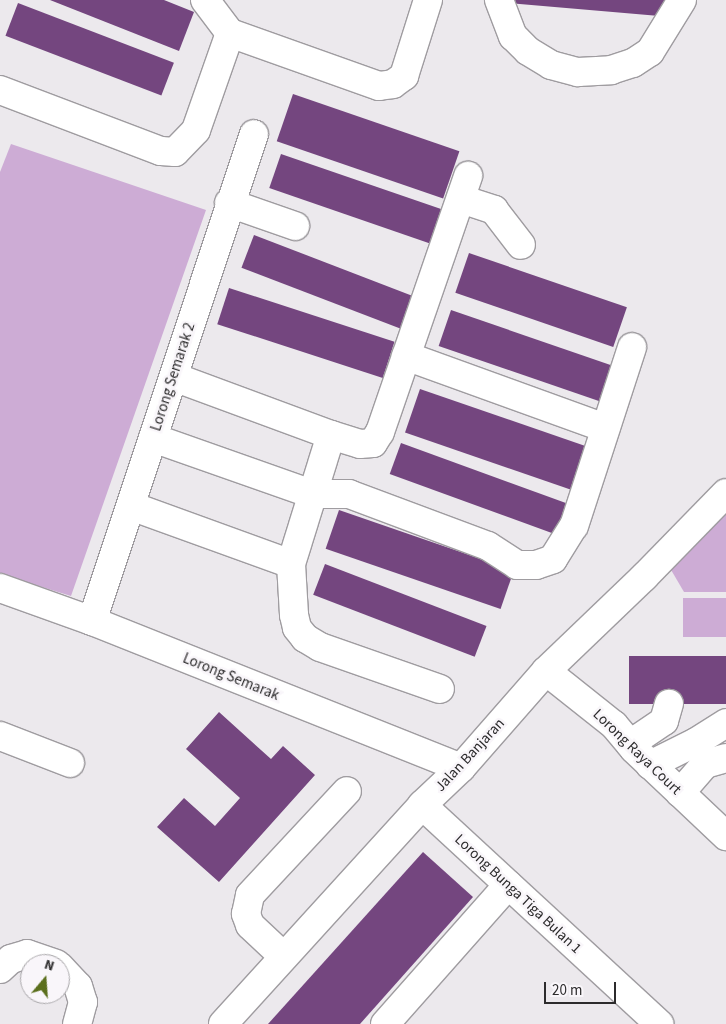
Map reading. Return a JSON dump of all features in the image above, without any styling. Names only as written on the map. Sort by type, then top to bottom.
[{"type":"street","points":[[204,0],[230,33],[379,86],[393,84],[404,76],[410,63],[428,0]]},
{"type":"street","points":[[499,0],[513,36],[528,50],[551,65],[578,72],[611,70],[644,55],[662,34],[682,0]]},
{"type":"street","points":[[0,90],[160,151],[175,152],[196,130],[230,33]]},
{"type":"street","name":"Lorong Semarak 2","points":[[92,621],[174,377],[229,203],[254,134]]},
{"type":"street","points":[[174,377],[331,435],[360,444],[373,443],[380,432],[464,188],[494,210],[521,245]]},
{"type":"street","points":[[229,203],[295,226]]},
{"type":"street","points":[[153,438],[312,494],[349,494],[488,546],[517,565],[536,565],[553,559],[565,544],[632,347]]},
{"type":"street","points":[[406,356],[606,428]]},
{"type":"street","points":[[331,435],[291,564],[294,616],[297,628],[305,638],[320,647],[440,690]]},
{"type":"street","name":"Jalan Banjaran","points":[[224,1024],[283,956],[422,805],[461,768],[546,670],[644,577],[726,493]]},
{"type":"street","points":[[131,506],[291,564]]},
{"type":"street","name":"Lorong Semarak","points":[[0,588],[92,621],[461,768]]},
{"type":"street","name":"Lorong Raya Court","points":[[546,670],[614,725],[650,765],[726,836]]},
{"type":"street","points":[[630,744],[664,721],[669,704]]},
{"type":"street","points":[[650,765],[726,723]]},
{"type":"street","points":[[0,736],[70,763]]},
{"type":"street","points":[[680,793],[705,764],[726,758]]},
{"type":"street","points":[[283,956],[250,925],[246,914],[250,895],[347,791]]},
{"type":"street","name":"Lorong Bunga Tiga Bulan 1","points":[[422,805],[659,1024]]},
{"type":"street","points":[[385,1024],[508,885]]},
{"type":"street","points":[[0,969],[11,959],[20,956]]},
{"type":"street","points":[[70,978],[78,986],[83,1002],[77,1024]]},
{"type":"shaded area","points":[[11,144],[206,210],[71,596],[0,574],[0,172]]},
{"type":"shaded area","points":[[726,510],[726,592],[684,592],[667,563]]},
{"type":"shaded area","points":[[683,598],[726,598],[726,637],[683,637]]},
{"type":"building","points":[[50,0],[164,0],[194,12],[179,51]]},
{"type":"building","points":[[507,0],[672,0],[671,17],[507,3]]},
{"type":"building","points":[[18,3],[174,63],[161,96],[5,36]]},
{"type":"building","points":[[293,94],[459,151],[443,199],[277,141]]},
{"type":"building","points":[[281,154],[442,209],[430,243],[269,188]]},
{"type":"building","points":[[254,235],[413,296],[400,329],[241,268]]},
{"type":"building","points":[[469,253],[627,307],[613,347],[455,293]]},
{"type":"building","points":[[229,288],[394,342],[383,378],[217,324]]},
{"type":"building","points":[[451,310],[613,366],[600,402],[439,346]]},
{"type":"building","points":[[420,389],[591,448],[576,491],[405,432]]},
{"type":"building","points":[[401,443],[572,505],[561,536],[390,474]]},
{"type":"building","points":[[339,510],[514,570],[501,609],[326,549]]},
{"type":"building","points":[[325,564],[487,626],[475,657],[313,595]]},
{"type":"building","points":[[629,656],[726,656],[726,704],[629,704]]},
{"type":"building","points":[[219,712],[271,759],[283,746],[315,775],[219,882],[157,827],[184,798],[215,826],[240,798],[186,749]]},
{"type":"building","points":[[423,852],[473,897],[360,1024],[268,1024]]}]
